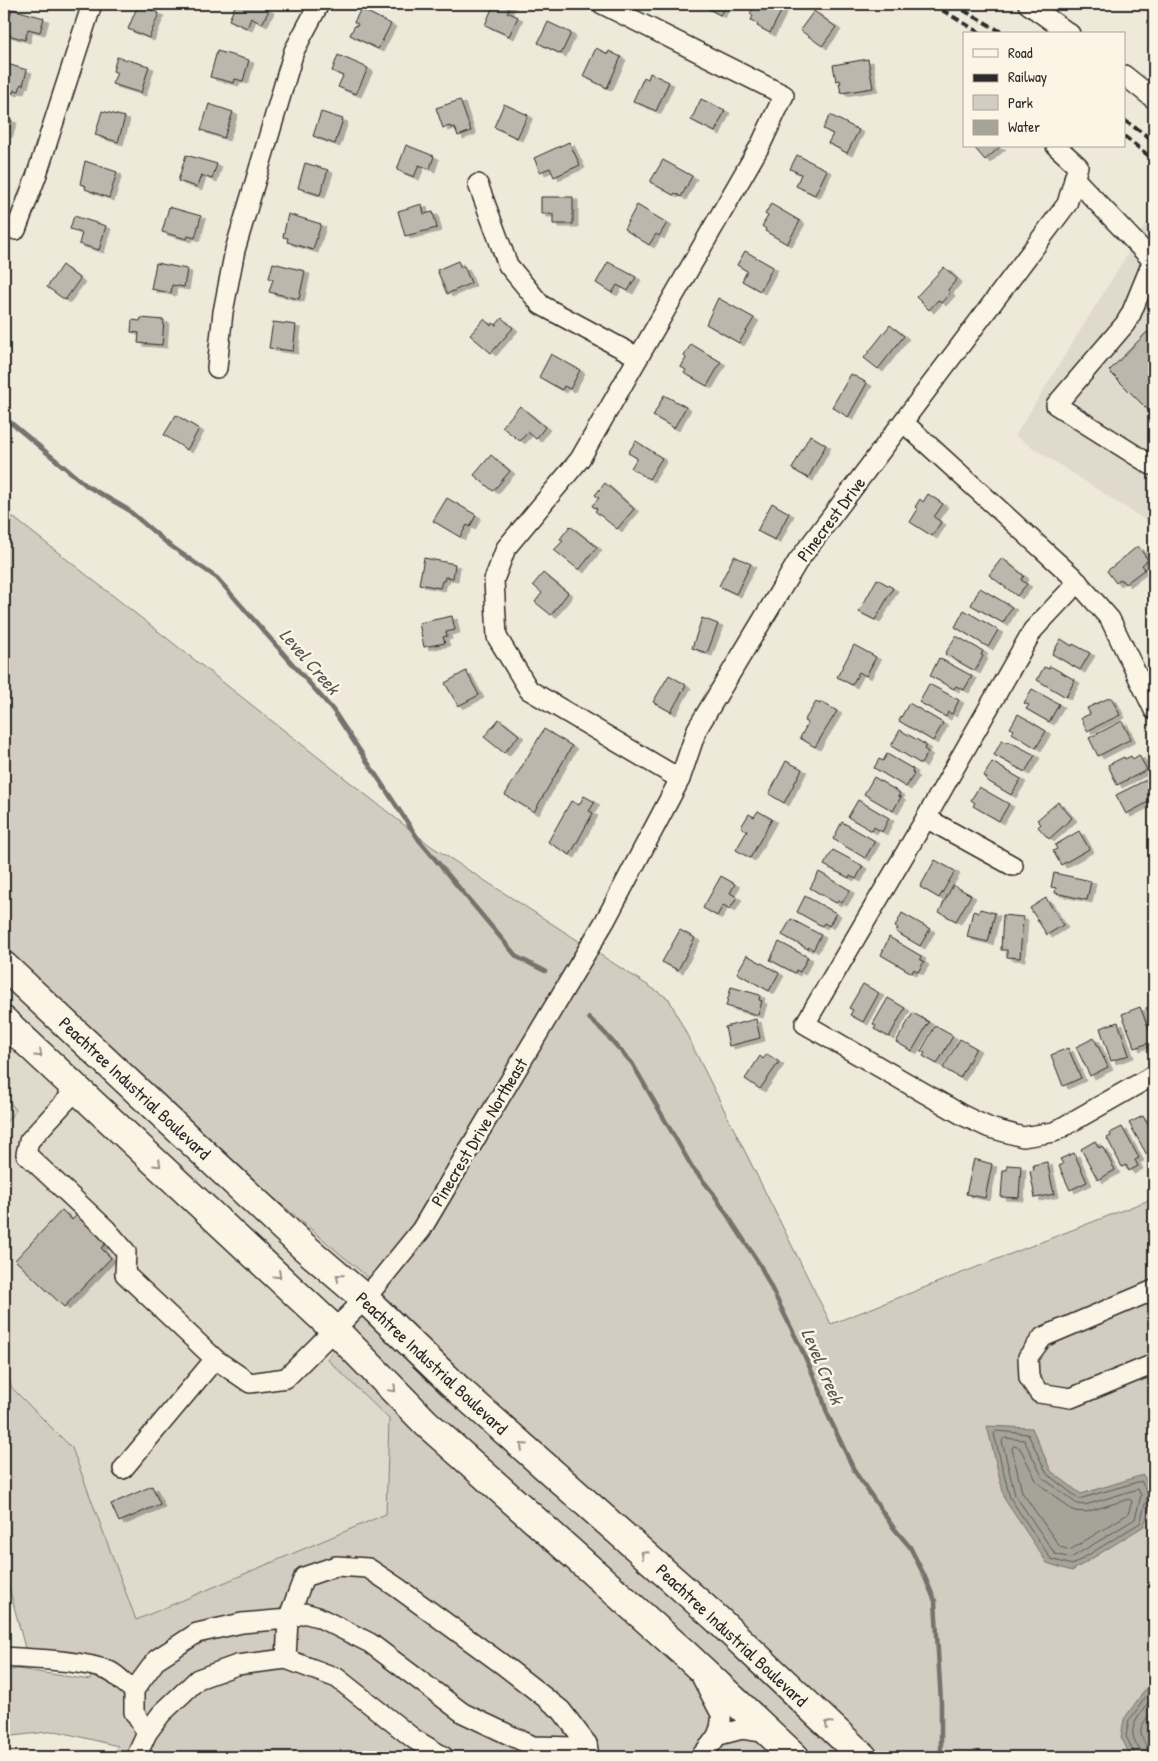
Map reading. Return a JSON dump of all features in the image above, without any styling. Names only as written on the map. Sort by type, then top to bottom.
[{"type":"highway","name":"Peachtree Industrial Boulevard","points":[[4,966],[303,1246],[365,1299],[459,1390],[709,1612],[863,1757]]},
{"type":"highway","points":[[4,1021],[335,1330],[426,1423],[694,1662],[795,1757]]},
{"type":"street","points":[[16,230],[36,177],[92,4]]},
{"type":"street","points":[[217,368],[223,312],[235,250],[294,50],[319,4]]},
{"type":"street","points":[[602,4],[784,94],[761,144],[580,458],[506,548],[494,580],[497,637],[529,690],[680,779]]},
{"type":"street","points":[[1028,4],[1067,32]]},
{"type":"street","points":[[1126,77],[1154,99]]},
{"type":"street","name":"Pinecrest Drive","points":[[605,921],[680,779],[697,729],[798,561],[1067,204],[1078,166],[1058,148]]},
{"type":"street","points":[[1074,178],[1154,261],[1125,324],[1056,405],[1151,464],[1154,463]]},
{"type":"street","points":[[478,184],[508,265],[541,304],[638,357]]},
{"type":"street","points":[[904,422],[1078,582],[1110,619],[1154,710]]},
{"type":"street","points":[[1078,582],[1033,630],[926,818],[805,1024],[964,1116],[990,1128],[1022,1137],[1054,1132],[1154,1075]]},
{"type":"street","points":[[926,818],[1013,866]]},
{"type":"street","name":"Pinecrest Drive Northeast","points":[[78,1089],[29,1141],[26,1154],[106,1229],[126,1252],[125,1274],[215,1359],[250,1383],[286,1378],[365,1299],[421,1230],[605,921]]},
{"type":"street","points":[[1154,1290],[1043,1337],[1028,1357],[1029,1378],[1039,1393],[1071,1398],[1154,1364]]},
{"type":"street","points":[[123,1469],[215,1359]]},
{"type":"street","points":[[286,1659],[288,1619],[304,1577],[336,1566],[368,1568],[502,1664],[560,1710],[588,1751]]},
{"type":"street","points":[[147,1733],[134,1712],[134,1690],[157,1659],[197,1634],[242,1623],[288,1619],[304,1613],[370,1643],[463,1713],[533,1746],[575,1747],[588,1751]]},
{"type":"street","points":[[4,1657],[86,1664],[111,1672],[126,1686],[134,1690]]},
{"type":"street","points":[[136,1757],[147,1733],[161,1714],[198,1679],[237,1665],[286,1659],[337,1678],[414,1739],[444,1757]]},
{"type":"street","points":[[694,1662],[721,1714],[722,1721],[719,1735],[700,1757]]},
{"type":"street","points":[[719,1735],[742,1729],[770,1733]]},
{"type":"shaded area","points":[[1154,211],[1154,526],[1015,436]]},
{"type":"shaded area","points":[[4,978],[185,1123],[384,1290],[327,1359],[389,1419],[386,1514],[136,1620],[72,1448],[12,1388],[4,1368],[4,1125],[16,1110],[4,1095]]},
{"type":"green space","points":[[4,510],[431,846],[669,999],[831,1324],[1154,1198],[1154,1757],[114,1757],[118,1746],[56,1731],[4,1737],[4,1671],[18,1669],[90,1680],[94,1660],[25,1648],[4,1571],[4,1368],[12,1388],[72,1448],[136,1620],[386,1514],[389,1419],[327,1359],[383,1290],[185,1123],[4,960]]},
{"type":"green space","points":[[4,1095],[16,1110],[4,1125]]},
{"type":"water","points":[[987,1426],[1032,1428],[1051,1471],[1081,1494],[1143,1475],[1154,1493],[1144,1526],[1072,1571],[1047,1563],[1005,1500]]},
{"type":"water","points":[[1154,1677],[1154,1757],[1131,1757],[1121,1737],[1124,1719]]},
{"type":"building","points":[[236,4],[256,4],[269,10],[262,24],[251,18],[247,28],[229,20]]},
{"type":"building","points":[[494,4],[511,4],[507,12],[518,17],[509,36],[485,25]]},
{"type":"building","points":[[706,4],[726,4],[720,15],[705,7]]},
{"type":"building","points":[[755,4],[785,4],[770,33],[757,26],[758,24],[751,20],[753,16],[750,14]]},
{"type":"building","points":[[138,5],[159,13],[149,38],[128,29]]},
{"type":"building","points":[[12,9],[44,18],[40,32],[28,29],[25,40],[5,34]]},
{"type":"building","points":[[361,9],[391,24],[378,49],[350,35],[355,25],[357,26],[358,24],[354,22]]},
{"type":"building","points":[[814,11],[836,27],[822,46],[800,30]]},
{"type":"building","points":[[548,22],[571,33],[561,54],[538,43]]},
{"type":"building","points":[[596,48],[608,54],[609,51],[621,57],[607,88],[583,76]]},
{"type":"building","points":[[217,51],[249,60],[243,81],[235,79],[234,83],[210,77]]},
{"type":"building","points":[[338,55],[368,68],[356,94],[338,87],[343,76],[332,71]]},
{"type":"building","points":[[117,57],[149,66],[141,93],[112,84],[117,73],[113,71]]},
{"type":"building","points":[[868,59],[873,88],[841,93],[839,83],[841,83],[840,80],[836,81],[833,65]]},
{"type":"building","points":[[4,63],[27,70],[23,85],[21,84],[19,91],[14,90],[13,93],[4,90]]},
{"type":"building","points":[[650,73],[669,82],[656,111],[633,101],[644,77],[648,79]]},
{"type":"building","points":[[701,99],[725,110],[715,132],[691,120]]},
{"type":"building","points":[[460,100],[471,131],[458,136],[455,127],[443,128],[436,108]]},
{"type":"building","points":[[209,104],[233,112],[224,138],[201,130]]},
{"type":"building","points":[[504,104],[528,115],[517,138],[494,127]]},
{"type":"building","points":[[102,111],[125,117],[118,142],[95,135]]},
{"type":"building","points":[[321,112],[343,119],[335,144],[313,136]]},
{"type":"building","points":[[830,115],[859,130],[847,153],[828,143],[833,134],[823,129]]},
{"type":"building","points":[[4,118],[12,120],[7,135],[4,134]]},
{"type":"building","points":[[569,142],[580,165],[554,177],[550,168],[540,172],[534,158]]},
{"type":"building","points":[[406,145],[434,156],[430,169],[419,165],[414,177],[397,170]]},
{"type":"building","points":[[975,148],[999,148],[985,160]]},
{"type":"building","points":[[186,155],[217,164],[212,179],[201,175],[197,187],[178,181]]},
{"type":"building","points":[[797,155],[827,170],[815,195],[796,186],[801,174],[790,169]]},
{"type":"building","points":[[663,160],[692,176],[681,197],[675,193],[673,195],[650,182]]},
{"type":"building","points":[[85,161],[117,172],[109,198],[85,189],[86,186],[80,184]]},
{"type":"building","points":[[305,163],[328,170],[320,195],[298,188]]},
{"type":"building","points":[[541,197],[573,197],[573,224],[553,224],[553,214],[541,214]]},
{"type":"building","points":[[422,204],[424,214],[433,212],[437,228],[405,236],[398,211]]},
{"type":"building","points":[[771,204],[800,221],[787,244],[765,231],[766,229],[762,226],[768,216],[765,214]]},
{"type":"building","points":[[637,205],[667,223],[659,236],[656,234],[649,245],[624,229]]},
{"type":"building","points":[[169,207],[201,216],[195,238],[188,236],[187,239],[162,232]]},
{"type":"building","points":[[288,214],[321,224],[313,250],[287,242],[288,238],[283,237]]},
{"type":"building","points":[[74,216],[106,226],[99,250],[79,244],[82,233],[70,229]]},
{"type":"building","points":[[745,251],[773,267],[760,291],[742,281],[747,271],[737,265]]},
{"type":"building","points":[[458,261],[461,268],[464,266],[471,283],[447,294],[437,270]]},
{"type":"building","points":[[608,262],[636,277],[628,291],[617,285],[612,293],[596,283]]},
{"type":"building","points":[[156,263],[187,269],[184,287],[172,285],[171,293],[151,289]]},
{"type":"building","points":[[273,263],[305,271],[299,299],[269,292],[273,279],[269,278]]},
{"type":"building","points":[[62,265],[80,279],[65,300],[47,287]]},
{"type":"building","points":[[944,267],[957,279],[948,290],[950,293],[941,303],[938,300],[929,310],[916,297]]},
{"type":"building","points":[[718,298],[754,318],[739,343],[706,324]]},
{"type":"building","points":[[141,318],[164,320],[162,345],[138,343],[139,333],[131,332],[132,320],[140,321]]},
{"type":"building","points":[[502,318],[513,328],[491,353],[470,335],[484,319],[491,326],[493,323],[496,325]]},
{"type":"building","points":[[273,322],[296,325],[293,351],[269,348]]},
{"type":"building","points":[[890,325],[904,336],[878,369],[864,358]]},
{"type":"building","points":[[1147,332],[1154,339],[1154,416],[1109,371]]},
{"type":"building","points":[[691,344],[721,362],[707,386],[684,373],[686,370],[681,367],[686,358],[684,356]]},
{"type":"building","points":[[551,354],[580,370],[570,389],[564,386],[562,390],[539,377]]},
{"type":"building","points":[[851,374],[867,383],[848,417],[832,407]]},
{"type":"building","points":[[664,395],[686,407],[674,428],[653,416]]},
{"type":"building","points":[[520,406],[545,427],[536,439],[528,432],[520,441],[502,427]]},
{"type":"building","points":[[176,415],[199,429],[187,450],[164,435]]},
{"type":"building","points":[[810,435],[826,445],[808,478],[792,469]]},
{"type":"building","points":[[636,441],[662,458],[649,479],[631,468],[637,458],[628,453]]},
{"type":"building","points":[[491,455],[510,471],[493,491],[474,475]]},
{"type":"building","points":[[605,483],[634,509],[617,529],[595,511],[597,509],[592,506],[599,498],[595,495]]},
{"type":"building","points":[[928,494],[943,504],[934,517],[941,522],[932,536],[910,522],[918,509],[915,507],[920,499],[923,502]]},
{"type":"building","points":[[447,498],[476,515],[470,527],[467,525],[460,537],[433,521]]},
{"type":"building","points":[[772,503],[789,513],[775,540],[757,531]]},
{"type":"building","points":[[570,526],[597,547],[579,570],[554,550],[563,541],[560,539]]},
{"type":"building","points":[[1138,546],[1148,560],[1142,565],[1145,569],[1125,584],[1121,579],[1116,583],[1107,571]]},
{"type":"building","points":[[734,556],[751,564],[736,594],[719,586]]},
{"type":"building","points":[[424,558],[455,564],[453,578],[445,577],[440,588],[419,584]]},
{"type":"building","points":[[1002,558],[1024,576],[1021,580],[1027,584],[1017,596],[989,575]]},
{"type":"building","points":[[543,573],[568,593],[551,615],[535,602],[542,593],[533,585]]},
{"type":"building","points":[[877,579],[893,588],[875,620],[859,612]]},
{"type":"building","points":[[980,588],[1012,607],[1003,623],[971,605]]},
{"type":"building","points":[[964,610],[998,630],[988,647],[955,627]]},
{"type":"building","points":[[452,616],[455,630],[446,632],[447,636],[443,637],[445,643],[424,647],[419,623]]},
{"type":"building","points":[[702,618],[718,624],[707,653],[692,648]]},
{"type":"building","points":[[956,636],[983,651],[981,655],[983,656],[975,671],[945,654]]},
{"type":"building","points":[[1061,639],[1072,646],[1073,644],[1090,653],[1080,670],[1052,654]]},
{"type":"building","points":[[854,645],[876,657],[866,676],[859,672],[852,685],[837,677]]},
{"type":"building","points":[[939,658],[972,676],[964,690],[956,686],[954,689],[930,676]]},
{"type":"building","points":[[1050,666],[1075,680],[1066,697],[1037,680],[1044,667],[1049,669]]},
{"type":"building","points":[[466,671],[479,695],[458,706],[445,683]]},
{"type":"building","points":[[669,675],[686,685],[671,712],[653,702]]},
{"type":"building","points":[[929,684],[959,700],[952,714],[948,712],[946,717],[919,702]]},
{"type":"building","points":[[1032,689],[1059,704],[1049,722],[1026,709],[1029,705],[1024,703]]},
{"type":"building","points":[[1111,697],[1120,715],[1087,731],[1081,718],[1090,714],[1087,708]]},
{"type":"building","points":[[816,702],[820,704],[821,702],[837,711],[815,747],[800,738],[808,723],[804,721]]},
{"type":"building","points":[[909,703],[943,723],[933,741],[899,721]]},
{"type":"building","points":[[1018,714],[1046,731],[1036,748],[1012,733],[1014,730],[1010,728]]},
{"type":"building","points":[[499,719],[519,735],[504,753],[484,737]]},
{"type":"building","points":[[1122,721],[1131,739],[1098,756],[1089,738]]},
{"type":"building","points":[[544,729],[572,746],[534,812],[505,795]]},
{"type":"building","points":[[900,730],[926,745],[924,749],[928,752],[921,764],[891,746]]},
{"type":"building","points":[[1002,740],[1007,743],[1008,741],[1035,755],[1025,772],[994,755]]},
{"type":"building","points":[[887,754],[913,769],[912,772],[914,774],[906,787],[874,768],[879,759],[883,761]]},
{"type":"building","points":[[1139,755],[1147,770],[1117,785],[1108,765],[1124,757],[1125,759],[1131,756],[1133,759]]},
{"type":"building","points":[[786,761],[802,769],[784,803],[769,794]]},
{"type":"building","points":[[992,762],[1021,779],[1011,795],[986,780],[987,778],[984,776]]},
{"type":"building","points":[[874,777],[900,793],[898,796],[901,797],[893,811],[864,794]]},
{"type":"building","points":[[1150,778],[1154,786],[1154,799],[1126,814],[1116,795]]},
{"type":"building","points":[[979,787],[1009,804],[999,821],[973,806],[975,803],[971,800]]},
{"type":"building","points":[[584,796],[595,802],[589,811],[593,813],[570,855],[548,842],[571,801],[579,805]]},
{"type":"building","points":[[858,800],[889,818],[882,832],[874,827],[872,831],[848,817]]},
{"type":"building","points":[[1058,802],[1072,818],[1049,839],[1038,827],[1041,824],[1037,820]]},
{"type":"building","points":[[758,811],[772,819],[750,858],[736,850],[747,831],[741,827],[749,814],[754,817]]},
{"type":"building","points":[[842,822],[875,841],[865,858],[833,839]]},
{"type":"building","points":[[1079,831],[1089,849],[1061,865],[1053,851],[1057,849],[1055,845]]},
{"type":"building","points":[[833,850],[863,866],[856,879],[850,876],[849,878],[824,865]]},
{"type":"building","points":[[935,860],[955,871],[939,898],[920,887]]},
{"type":"building","points":[[819,872],[850,890],[842,903],[838,901],[836,903],[810,888]]},
{"type":"building","points":[[1054,873],[1091,881],[1087,900],[1055,893],[1056,888],[1051,887]]},
{"type":"building","points":[[721,876],[735,884],[730,893],[737,897],[730,909],[723,905],[717,916],[703,908]]},
{"type":"building","points":[[953,885],[971,895],[956,921],[939,912]]},
{"type":"building","points":[[805,896],[836,913],[829,926],[824,923],[822,926],[797,912]]},
{"type":"building","points":[[1046,898],[1063,925],[1047,935],[1030,908]]},
{"type":"building","points":[[980,909],[995,913],[988,942],[967,937],[973,911],[979,913]]},
{"type":"building","points":[[902,913],[930,929],[920,946],[896,932],[898,928],[895,927]]},
{"type":"building","points":[[1003,915],[1023,917],[1020,958],[1007,957],[1007,950],[1001,950]]},
{"type":"building","points":[[791,919],[821,935],[813,950],[782,935]]},
{"type":"building","points":[[680,930],[695,938],[678,970],[662,962]]},
{"type":"building","points":[[889,937],[921,956],[920,959],[924,962],[918,972],[914,969],[912,973],[881,955]]},
{"type":"building","points":[[779,942],[808,957],[800,972],[796,970],[795,973],[770,960]]},
{"type":"building","points":[[747,955],[779,973],[769,991],[737,973]]},
{"type":"building","points":[[863,984],[879,993],[863,1022],[850,1015],[853,1010],[849,1008]]},
{"type":"building","points":[[731,987],[760,995],[759,1000],[762,1001],[758,1015],[726,1006]]},
{"type":"building","points":[[888,998],[905,1008],[889,1037],[874,1029],[876,1026],[873,1024]]},
{"type":"building","points":[[1154,1004],[1154,1024],[1146,1008]]},
{"type":"building","points":[[1140,1007],[1154,1041],[1135,1048],[1122,1014]]},
{"type":"building","points":[[913,1013],[929,1022],[912,1051],[896,1042]]},
{"type":"building","points":[[756,1019],[760,1038],[729,1046],[725,1027]]},
{"type":"building","points":[[1118,1022],[1129,1055],[1111,1061],[1100,1028]]},
{"type":"building","points":[[935,1026],[953,1036],[937,1064],[923,1056],[925,1053],[921,1051]]},
{"type":"building","points":[[1094,1038],[1108,1067],[1090,1076],[1076,1047]]},
{"type":"building","points":[[960,1039],[976,1048],[960,1078],[943,1068]]},
{"type":"building","points":[[1068,1048],[1081,1078],[1063,1086],[1051,1055]]},
{"type":"building","points":[[767,1054],[779,1062],[760,1089],[745,1079],[760,1056],[763,1059]]},
{"type":"building","points":[[1143,1116],[1148,1125],[1151,1123],[1154,1129],[1154,1151],[1147,1155],[1129,1123]]},
{"type":"building","points":[[1122,1127],[1139,1158],[1135,1160],[1138,1166],[1129,1171],[1126,1165],[1122,1167],[1107,1138],[1111,1136],[1110,1133]]},
{"type":"building","points":[[1095,1141],[1099,1148],[1102,1146],[1115,1170],[1098,1180],[1081,1149]]},
{"type":"building","points":[[1074,1153],[1087,1182],[1070,1190],[1059,1166],[1063,1164],[1060,1159]]},
{"type":"building","points":[[974,1159],[992,1164],[985,1198],[966,1194]]},
{"type":"building","points":[[1047,1162],[1054,1194],[1035,1198],[1030,1171],[1034,1170],[1033,1165]]},
{"type":"building","points":[[1007,1165],[1021,1166],[1019,1198],[1001,1197],[1003,1170],[1007,1170]]},
{"type":"building","points":[[62,1210],[72,1220],[78,1214],[108,1242],[101,1248],[111,1258],[64,1307],[15,1260]]},
{"type":"building","points":[[152,1486],[160,1504],[119,1522],[111,1504]]},
{"type":"waterway","name":"Level Creek","points":[[4,417],[87,486],[127,509],[168,544],[217,578],[333,710],[419,840],[517,957],[545,971]]},
{"type":"waterway","name":"Level Creek","points":[[589,1018],[632,1063],[692,1167],[713,1193],[760,1265],[801,1348],[820,1390],[827,1413],[855,1472],[893,1527],[910,1547],[924,1575],[935,1601],[941,1703],[941,1757]]},
{"type":"railway","points":[[932,4],[979,32]]},
{"type":"railway","points":[[953,4],[1002,32]]},
{"type":"railway","points":[[1126,121],[1154,141]]},
{"type":"railway","points":[[1126,138],[1154,160]]}]
